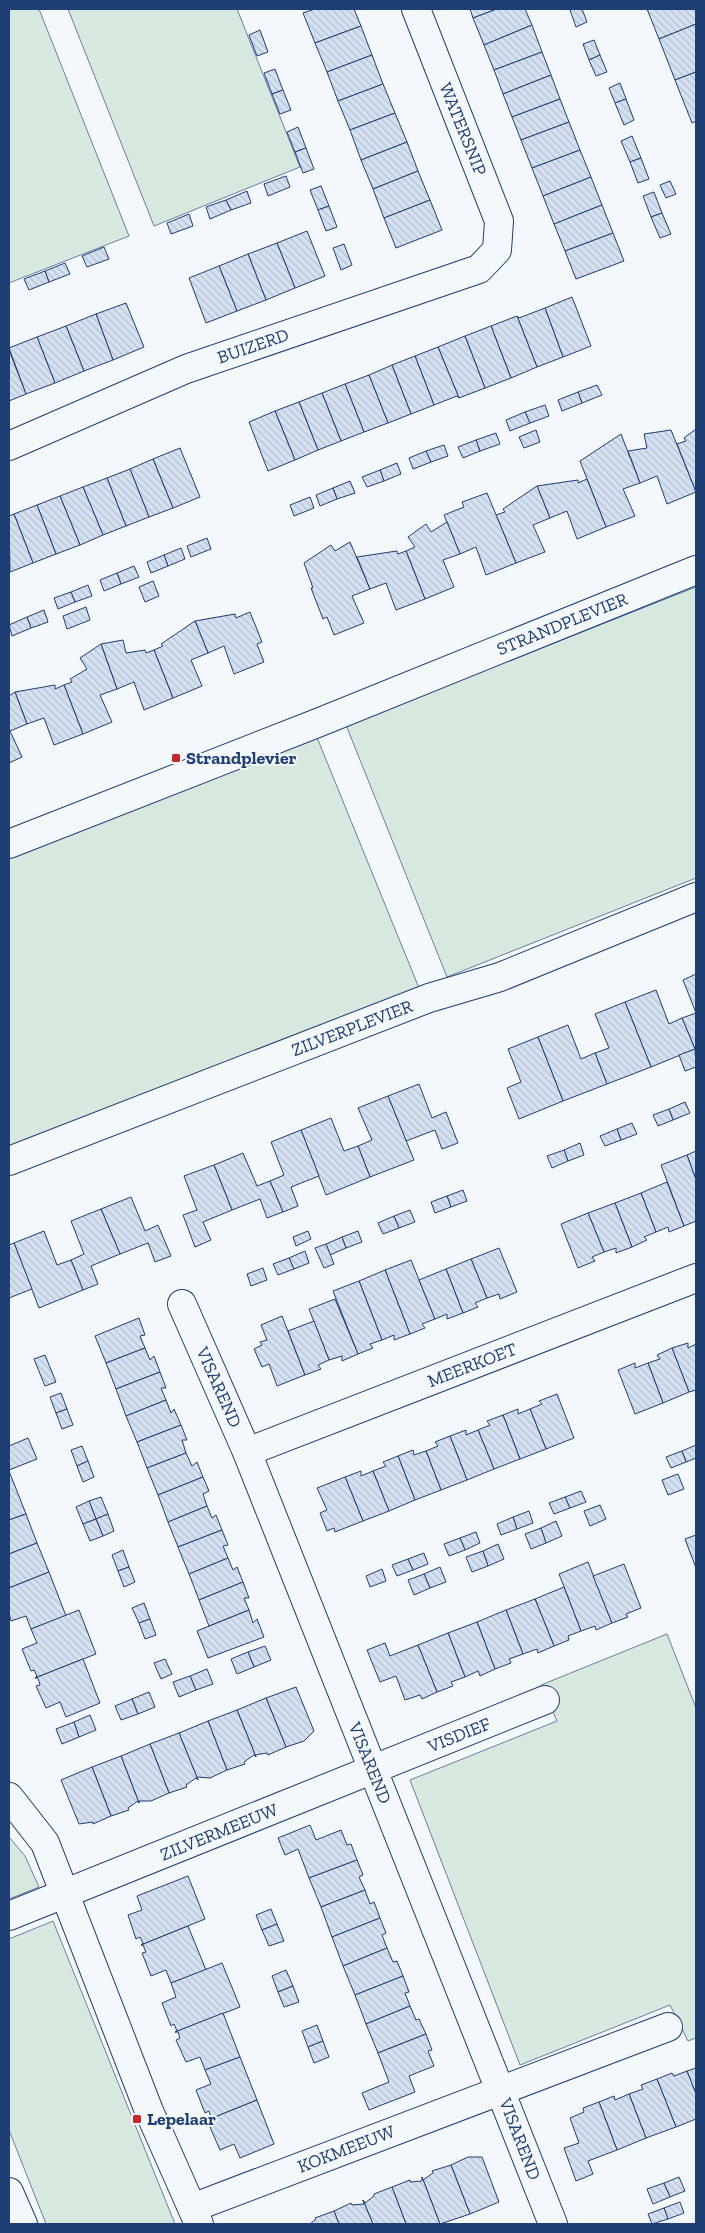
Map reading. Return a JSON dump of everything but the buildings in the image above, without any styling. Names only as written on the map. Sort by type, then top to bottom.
[{"type":"street","name":"WATERSNIP","points":[[416,9],[499,221],[497,250]]},
{"type":"street","name":"BUIZERD","points":[[9,446],[186,369],[479,269],[497,250]]},
{"type":"street","name":"STRANDPLEVIER","points":[[9,844],[320,722],[696,570]]},
{"type":"street","name":"ZILVERPLEVIER","points":[[9,1161],[429,998],[500,977],[696,896]]},
{"type":"street","name":"MEERKOET","points":[[247,1452],[696,1278]]},
{"type":"street","name":"VISAREND","points":[[182,1304],[247,1452],[553,2224]]},
{"type":"street","name":"VISDIEF","points":[[373,1771],[545,1700]]},
{"type":"street","name":"ZILVERMEEUW","points":[[9,1916],[373,1771]]},
{"type":"street","points":[[9,1797],[45,1843],[149,2110],[196,2216]]},
{"type":"street","points":[[500,2090],[668,2027]]},
{"type":"street","name":"KOKMEEUW","points":[[196,2216],[500,2090]]},
{"type":"street","points":[[9,2192],[23,2224]]},
{"type":"shaded area","points":[[9,9],[39,9],[129,236],[9,283]]},
{"type":"shaded area","points":[[68,9],[237,9],[300,167],[154,226]]},
{"type":"shaded area","points":[[696,587],[696,878],[447,977],[346,725]]},
{"type":"shaded area","points":[[316,735],[419,988],[9,1149],[9,858]]},
{"type":"shaded area","points":[[667,1634],[696,1708],[696,2038],[688,2041],[670,2005],[520,2065],[410,1780],[557,1721],[541,1685]]},
{"type":"shaded area","points":[[9,1837],[25,1856],[39,1887],[9,1899]]},
{"type":"shaded area","points":[[53,1921],[175,2224],[46,2224],[9,2130],[9,1939]]},
{"type":"place","name":"Strandplevier","points":[[176,758]]},
{"type":"place","name":"Lepelaar","points":[[137,2119]]}]
